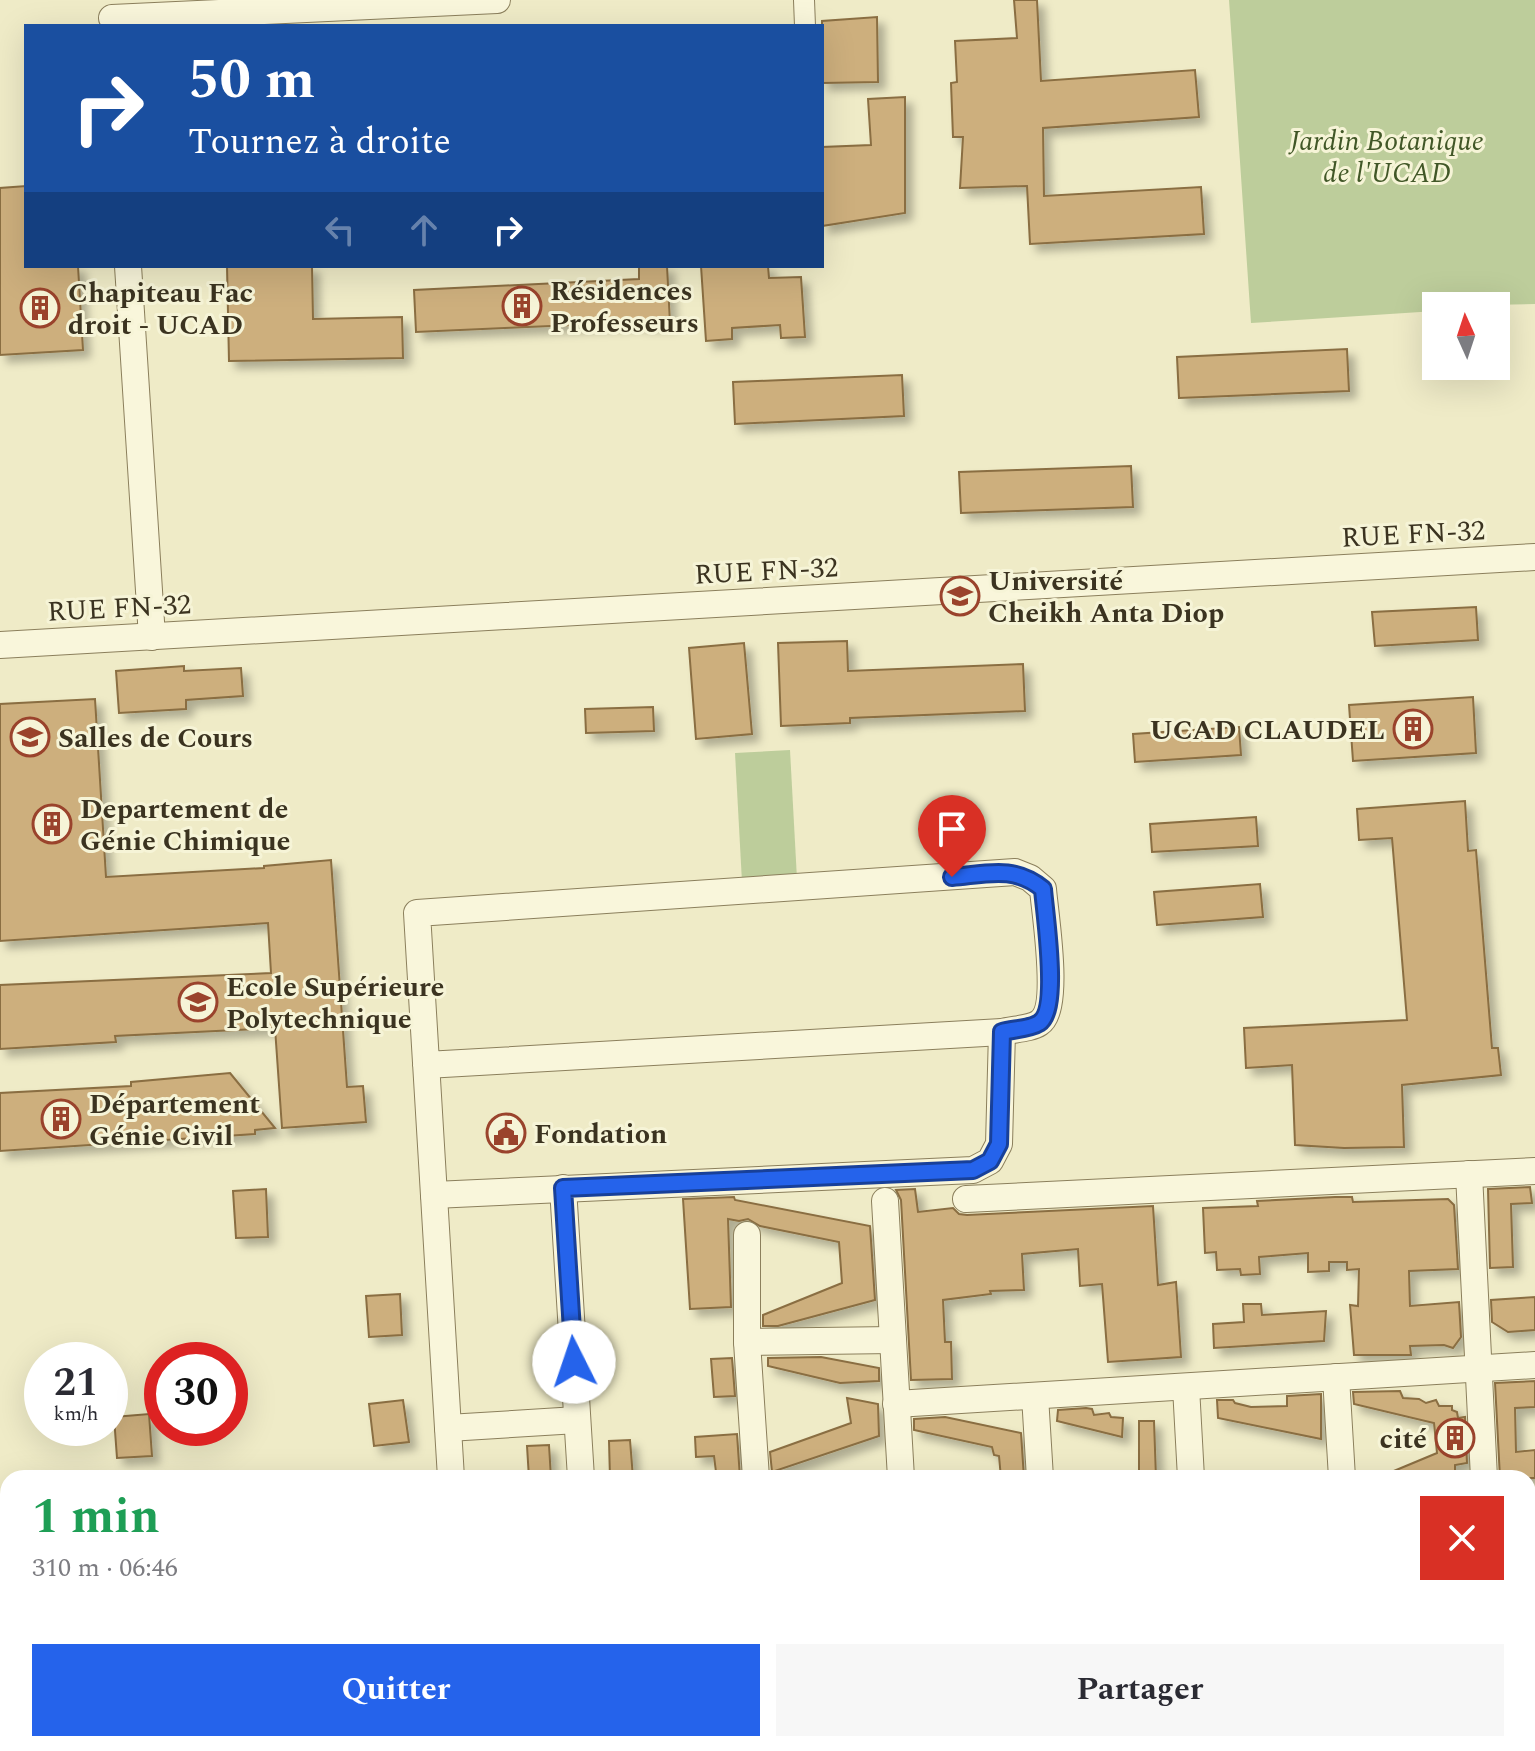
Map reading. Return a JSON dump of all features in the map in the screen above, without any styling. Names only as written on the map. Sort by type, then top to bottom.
[{"type":"street","points":[[111,15],[497,0]]},
{"type":"street","points":[[804,0],[805,24]]},
{"type":"street","points":[[128,268],[152,637]]},
{"type":"street","name":"RUE FN-32","points":[[0,645],[1535,557]]},
{"type":"street","points":[[426,1065],[1002,1032],[1038,1023],[1049,1012],[1051,992],[1043,889],[1030,878],[1015,872],[417,913],[426,1065],[451,1470]]},
{"type":"street","points":[[434,1195],[973,1170],[990,1161],[999,1144],[1002,1032]]},
{"type":"street","points":[[966,1199],[1535,1171]]},
{"type":"street","points":[[1469,1174],[1484,1470]]},
{"type":"street","points":[[563,1188],[580,1470]]},
{"type":"street","points":[[885,1201],[900,1470]]},
{"type":"street","points":[[747,1235],[747,1342],[755,1470]]},
{"type":"street","points":[[747,1342],[893,1340]]},
{"type":"street","points":[[896,1404],[1535,1365]]},
{"type":"street","points":[[1336,1377],[1342,1470]]},
{"type":"street","points":[[1186,1387],[1191,1470]]},
{"type":"street","points":[[1035,1396],[1040,1470]]},
{"type":"street","points":[[448,1428],[577,1420]]},
{"type":"green space","name":"Jardin Botanique de l'UCAD","points":[[1229,0],[1535,0],[1535,304],[1510,305],[1510,292],[1422,292],[1422,312],[1251,323]]},
{"type":"green space","points":[[790,750],[797,879],[742,882],[735,753]]},
{"type":"building","points":[[1014,0],[1037,0],[1041,81],[1195,70],[1199,117],[1043,128],[1044,196],[1201,187],[1204,234],[1030,244],[1027,186],[960,188],[963,137],[953,137],[951,83],[957,82],[955,41],[1017,38]]},
{"type":"building","points":[[877,17],[878,82],[824,83],[822,21]]},
{"type":"building","points":[[905,97],[905,213],[824,226],[824,147],[871,145],[868,99]]},
{"type":"building","name":"Chapiteau Fac droit - UCAD","points":[[24,186],[24,268],[78,268],[83,350],[0,355],[0,188]]},
{"type":"building","points":[[227,268],[312,268],[313,319],[402,317],[403,358],[229,361]]},
{"type":"building","name":"Résidences Professeurs","points":[[639,268],[667,268],[670,323],[416,332],[414,290],[639,279]]},
{"type":"building","points":[[701,268],[768,268],[769,278],[801,277],[805,337],[781,338],[780,325],[732,328],[732,339],[706,341]]},
{"type":"building","points":[[1347,349],[1349,391],[1179,398],[1177,357]]},
{"type":"building","points":[[902,375],[904,416],[735,424],[733,382]]},
{"type":"building","points":[[1131,466],[1133,507],[961,513],[959,472]]},
{"type":"building","points":[[1476,607],[1478,640],[1375,646],[1372,612]]},
{"type":"building","points":[[847,641],[848,671],[1023,664],[1025,711],[850,718],[850,723],[781,726],[778,643]]},
{"type":"building","points":[[744,643],[752,734],[696,739],[689,648]]},
{"type":"building","points":[[184,666],[184,671],[241,668],[243,696],[186,700],[186,709],[119,713],[116,671]]},
{"type":"building","name":"UCAD CLAUDEL","points":[[1473,697],[1476,753],[1353,761],[1349,705]]},
{"type":"building","points":[[95,699],[106,877],[264,868],[331,860],[347,1087],[363,1086],[366,1122],[282,1128],[275,1028],[115,1036],[116,1042],[0,1049],[0,985],[271,973],[268,923],[0,941],[0,704]]},
{"type":"building","points":[[653,707],[654,731],[586,733],[585,709]]},
{"type":"building","points":[[1239,727],[1241,755],[1135,762],[1133,734]]},
{"type":"building","points":[[1465,801],[1468,851],[1476,850],[1492,1048],[1498,1048],[1501,1075],[1402,1085],[1404,1147],[1295,1145],[1292,1065],[1246,1068],[1244,1028],[1407,1020],[1392,838],[1359,840],[1357,809]]},
{"type":"building","points":[[1256,817],[1258,846],[1152,852],[1150,824]]},
{"type":"building","points":[[1260,884],[1263,917],[1157,925],[1154,892]]},
{"type":"building","points":[[230,1073],[275,1128],[255,1130],[255,1134],[0,1151],[0,1093],[131,1086],[131,1082]]},
{"type":"building","points":[[1530,1187],[1532,1203],[1511,1204],[1513,1267],[1490,1268],[1488,1189]]},
{"type":"building","points":[[266,1189],[268,1237],[236,1238],[233,1191]]},
{"type":"building","points":[[915,1189],[918,1212],[953,1208],[959,1214],[967,1215],[1153,1206],[1158,1285],[1176,1282],[1181,1357],[1108,1362],[1102,1284],[1080,1286],[1078,1249],[1022,1254],[1024,1290],[990,1291],[991,1294],[943,1300],[945,1342],[951,1342],[952,1379],[911,1380],[901,1200],[896,1190]]},
{"type":"building","points":[[734,1197],[735,1200],[870,1226],[875,1300],[778,1326],[763,1326],[763,1315],[842,1283],[839,1242],[760,1226],[748,1219],[728,1219],[731,1307],[690,1309],[683,1199]]},
{"type":"building","points":[[1352,1197],[1353,1202],[1448,1199],[1454,1205],[1458,1269],[1409,1271],[1410,1306],[1459,1302],[1461,1337],[1453,1348],[1444,1345],[1410,1346],[1411,1355],[1354,1355],[1350,1305],[1358,1306],[1359,1269],[1347,1270],[1347,1262],[1329,1262],[1329,1271],[1308,1272],[1308,1253],[1259,1257],[1260,1274],[1241,1275],[1240,1269],[1217,1270],[1216,1252],[1205,1253],[1203,1208],[1258,1206],[1257,1201]]},
{"type":"building","points":[[400,1294],[402,1335],[369,1337],[366,1296]]},
{"type":"building","points":[[1535,1297],[1535,1330],[1508,1332],[1492,1322],[1491,1300]]},
{"type":"building","points":[[1243,1304],[1261,1304],[1262,1315],[1326,1311],[1324,1341],[1214,1348],[1213,1324],[1244,1322]]},
{"type":"building","points":[[821,1357],[879,1368],[879,1381],[840,1383],[768,1366],[768,1358]]},
{"type":"building","points":[[732,1358],[735,1396],[714,1397],[711,1359]]},
{"type":"building","points":[[1535,1381],[1535,1407],[1515,1408],[1516,1452],[1535,1450],[1535,1470],[1500,1470],[1495,1383]]},
{"type":"building","name":"cité","points":[[1400,1391],[1403,1398],[1419,1399],[1426,1403],[1436,1400],[1439,1406],[1452,1406],[1458,1418],[1465,1417],[1467,1463],[1455,1465],[1455,1470],[1396,1470],[1437,1453],[1434,1423],[1354,1404],[1353,1392]]},
{"type":"building","points":[[1321,1394],[1321,1439],[1218,1418],[1217,1400],[1233,1400],[1251,1407],[1287,1406],[1287,1396]]},
{"type":"building","points":[[847,1398],[878,1404],[879,1436],[772,1470],[770,1452],[851,1423]]},
{"type":"building","points":[[403,1400],[409,1442],[374,1446],[369,1404]]},
{"type":"building","points":[[1092,1409],[1094,1415],[1109,1413],[1111,1417],[1123,1418],[1122,1437],[1057,1421],[1058,1410]]},
{"type":"building","points":[[144,1414],[144,1446],[151,1446],[152,1456],[117,1458],[116,1446],[128,1446],[128,1416]]},
{"type":"building","points":[[945,1417],[1021,1433],[1023,1470],[1000,1470],[999,1456],[994,1455],[992,1447],[914,1430],[914,1419]]},
{"type":"building","points":[[1139,1421],[1154,1421],[1156,1470],[1139,1470]]},
{"type":"building","points":[[737,1434],[739,1470],[716,1470],[714,1456],[696,1457],[695,1437]]},
{"type":"building","points":[[630,1440],[632,1470],[610,1470],[609,1441]]},
{"type":"building","points":[[549,1445],[551,1470],[528,1470],[527,1446]]},
{"type":"place","name":"Résidences Professeurs","points":[[522,306]]},
{"type":"place","name":"Chapiteau Fac droit - UCAD","points":[[40,308]]},
{"type":"place","name":"Université Cheikh Anta Diop","points":[[960,596]]},
{"type":"place","name":"UCAD CLAUDEL","points":[[1413,729]]},
{"type":"place","name":"Salles de Cours","points":[[30,737]]},
{"type":"place","name":"Departement de Génie Chimique","points":[[52,824]]},
{"type":"place","name":"Ecole Supérieure Polytechnique","points":[[198,1002]]},
{"type":"place","name":"Département Génie Civil","points":[[61,1119]]},
{"type":"place","name":"Fondation","points":[[506,1133]]},
{"type":"place","name":"cité","points":[[1455,1438]]},
{"type":"route","points":[[574,1362],[563,1188],[973,1170],[990,1161],[999,1144],[1002,1032],[1038,1023],[1049,1012],[1051,992],[1043,889],[1030,878],[1015,872],[952,877]]}]
